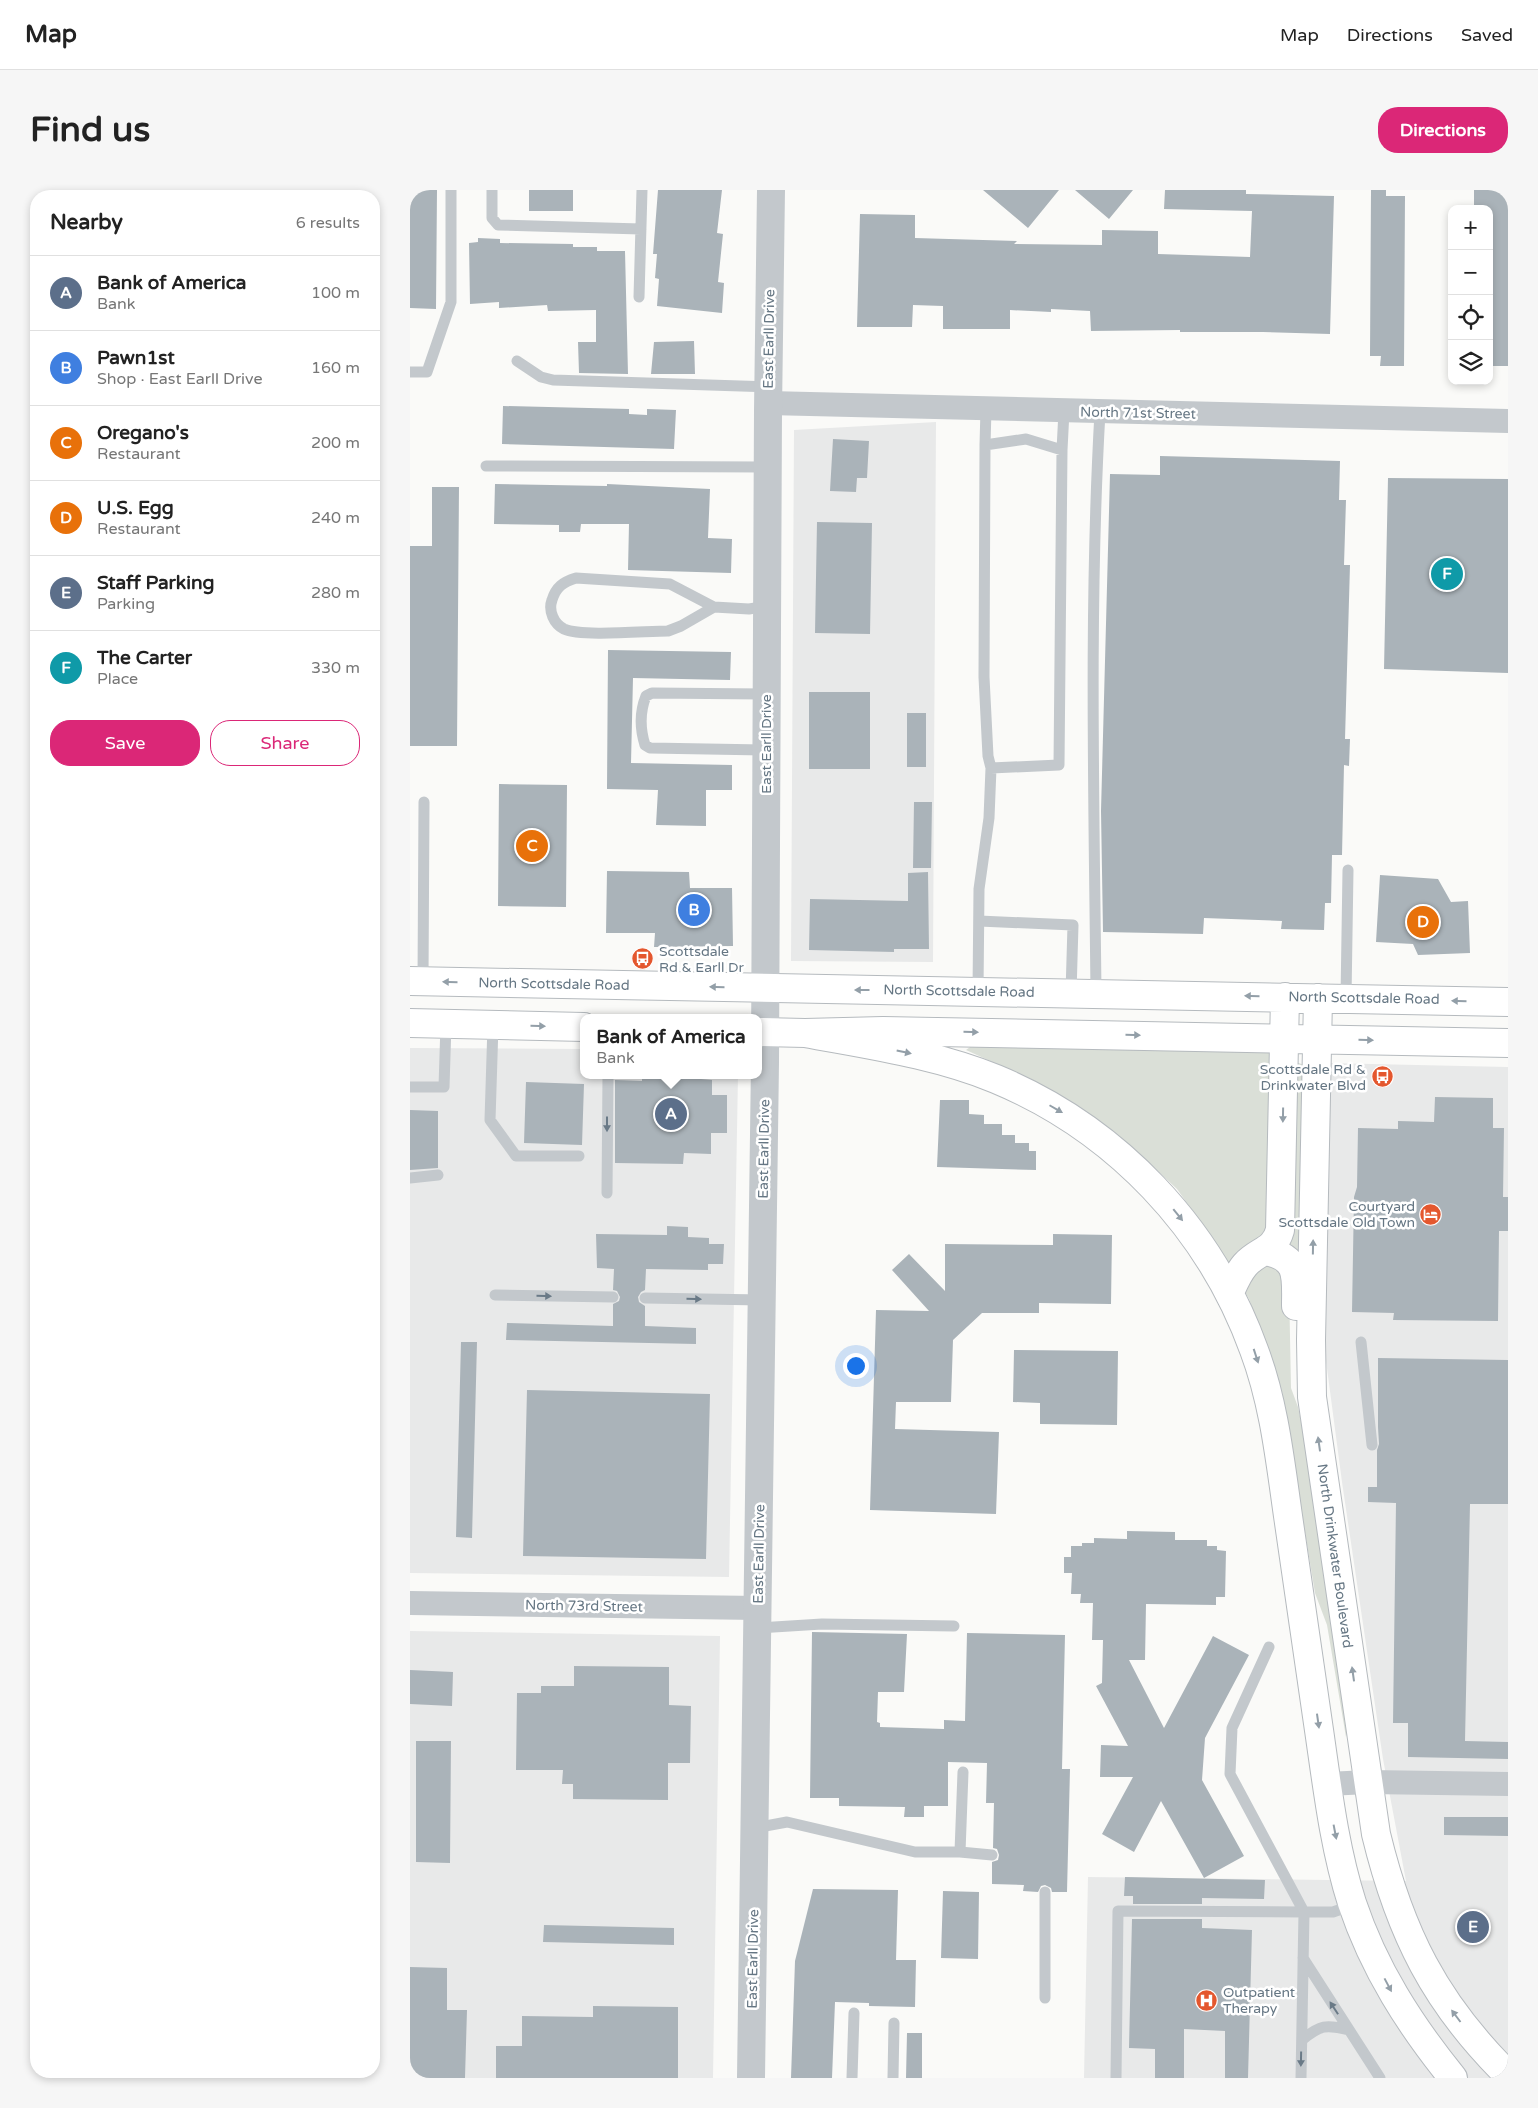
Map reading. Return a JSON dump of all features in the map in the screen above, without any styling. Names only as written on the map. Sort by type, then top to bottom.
[{"type":"main road","name":"North Scottsdale Road","points":[[416,981],[1508,1002]]},
{"type":"main road","points":[[1230,1292],[1245,1265],[1255,1256],[1266,1252],[1278,1236],[1281,1223],[1284,997]]},
{"type":"main road","name":"North Drinkwater Boulevard","points":[[1318,998],[1311,1340],[1314,1414],[1376,1834],[1384,1868],[1406,1931],[1442,1998],[1486,2054],[1508,2075]]},
{"type":"main road","points":[[410,1023],[580,1027]]},
{"type":"main road","points":[[762,1032],[882,1031],[1508,1043]]},
{"type":"main road","points":[[805,1033],[901,1052],[957,1066],[1002,1082],[1059,1111],[1089,1130],[1144,1177],[1190,1230],[1230,1292],[1255,1352],[1268,1396],[1280,1457],[1327,1784],[1339,1855],[1353,1905],[1373,1956],[1389,1987],[1413,2026],[1454,2078]]},
{"type":"main road","points":[[1266,1252],[1285,1258],[1295,1272],[1295,1342],[1314,1414]]},
{"type":"street","name":"East Earll Drive","points":[[751,2078],[762,1300],[762,1032],[766,988],[768,395],[771,190]]},
{"type":"street","name":"North 71st Street","points":[[768,395],[986,409],[1508,422]]},
{"type":"street","name":"North 73rd Street","points":[[410,1603],[758,1618]]},
{"type":"street","points":[[1327,1784],[1368,1782],[1508,1784]]},
{"type":"lane","points":[[410,372],[427,372],[451,302],[451,190]]},
{"type":"lane","points":[[492,190],[492,218],[498,225],[641,229]]},
{"type":"lane","points":[[638,296],[642,190]]},
{"type":"lane","points":[[517,361],[540,377],[554,380],[768,395]]},
{"type":"lane","points":[[978,991],[979,889],[988,818],[991,768],[988,756],[984,677],[986,409]]},
{"type":"lane","points":[[991,768],[1059,765],[1064,411]]},
{"type":"lane","points":[[1084,993],[1094,698],[1097,463],[1100,412]]},
{"type":"lane","points":[[985,445],[1026,439],[1062,450]]},
{"type":"lane","points":[[486,466],[768,467]]},
{"type":"lane","points":[[714,607],[695,616],[681,626],[668,631],[576,633],[557,625],[551,616],[551,603],[558,588],[576,578],[670,584],[714,607],[749,609],[767,606]]},
{"type":"lane","points":[[766,750],[650,748],[645,745],[642,736],[642,714],[646,696],[652,693],[767,694]]},
{"type":"lane","points":[[416,981],[424,802]]},
{"type":"lane","points":[[1346,998],[1348,870]]},
{"type":"lane","points":[[979,921],[1073,925],[1084,993]]},
{"type":"lane","points":[[410,1086],[444,1087],[446,1024]]},
{"type":"lane","points":[[493,1025],[490,1120],[516,1156],[579,1156]]},
{"type":"lane","points":[[607,1193],[608,1079]]},
{"type":"lane","points":[[410,1178],[438,1175]]},
{"type":"lane","points":[[495,1295],[613,1297]]},
{"type":"lane","points":[[645,1298],[762,1300]]},
{"type":"lane","points":[[1361,1342],[1372,1445]]},
{"type":"lane","points":[[758,1618],[822,1624],[954,1626]]},
{"type":"lane","points":[[1269,1647],[1232,1728],[1230,1774],[1304,1912],[1301,2078]]},
{"type":"lane","points":[[960,1852],[962,1772]]},
{"type":"lane","points":[[755,1828],[787,1822],[915,1852],[960,1852],[992,1855]]},
{"type":"lane","points":[[1044,1998],[1045,1892]]},
{"type":"lane","points":[[1116,2078],[1118,1911],[1333,1912],[1353,1905]]},
{"type":"lane","points":[[1303,1958],[1380,2078]]},
{"type":"lane","points":[[852,2078],[854,2013]]},
{"type":"lane","points":[[893,2078],[894,2023]]},
{"type":"lane","points":[[1302,2040],[1316,2029],[1330,2025],[1349,2030]]},
{"type":"shaded area","points":[[936,422],[933,962],[791,961],[794,430]]},
{"type":"shaded area","points":[[973,1045],[1260,1049],[1307,1066],[1301,1260],[1289,1286],[1291,1388],[1298,1407],[1313,1476],[1349,1725],[1346,1737],[1327,1625],[1315,1593],[1282,1392],[1249,1299],[1223,1254],[1177,1189],[1131,1146],[1071,1103],[1034,1081],[966,1050]]},
{"type":"shaded area","points":[[410,1048],[580,1049],[580,1079],[738,1079],[729,1577],[410,1573]]},
{"type":"shaded area","points":[[1326,1063],[1508,1067],[1508,2060],[1493,2078],[1084,2078],[1088,1877],[1406,1881],[1383,1759],[1342,1482],[1321,1323]]},
{"type":"shaded area","points":[[410,1631],[720,1636],[713,2078],[410,2078]]},
{"type":"building","points":[[410,190],[437,190],[436,309],[410,308]]},
{"type":"building","points":[[529,190],[573,190],[573,211],[529,211]]},
{"type":"building","points":[[658,190],[722,190],[717,233],[723,234],[718,282],[724,283],[722,313],[657,306],[659,279],[655,278],[657,254],[653,254]]},
{"type":"building","points":[[983,190],[1059,190],[1028,228]]},
{"type":"building","points":[[1075,190],[1133,190],[1109,219]]},
{"type":"building","points":[[1165,190],[1246,190],[1246,194],[1334,196],[1330,334],[1180,332],[1180,330],[1091,331],[1090,311],[1051,309],[1051,312],[1010,310],[1010,329],[943,329],[943,306],[913,305],[912,327],[857,327],[860,214],[915,215],[915,238],[1017,241],[1014,244],[1102,245],[1102,230],[1158,231],[1158,254],[1250,257],[1252,211],[1164,209]]},
{"type":"building","points":[[1371,190],[1386,190],[1386,196],[1405,196],[1404,366],[1380,366],[1381,356],[1370,356]]},
{"type":"building","points":[[1474,190],[1508,190],[1508,366],[1493,366],[1493,205],[1474,205]]},
{"type":"building","points":[[478,238],[500,239],[500,243],[573,244],[573,247],[597,247],[597,251],[625,251],[628,374],[579,373],[578,342],[596,342],[596,310],[548,311],[547,305],[499,308],[499,302],[470,304],[469,243],[478,242]]},
{"type":"building","points":[[694,341],[695,374],[651,374],[654,342]]},
{"type":"building","points":[[503,406],[629,409],[629,414],[647,415],[647,409],[676,410],[674,449],[502,444]]},
{"type":"building","points":[[833,439],[869,441],[867,478],[857,478],[856,492],[830,491]]},
{"type":"building","points":[[1160,456],[1340,461],[1339,500],[1346,500],[1344,565],[1350,565],[1345,739],[1350,739],[1349,766],[1344,765],[1342,855],[1332,855],[1331,903],[1325,903],[1324,930],[1281,929],[1282,921],[1204,918],[1203,934],[1103,932],[1101,811],[1110,474],[1160,475]]},
{"type":"building","points":[[1388,478],[1508,479],[1508,673],[1384,669]]},
{"type":"building","points":[[495,484],[607,486],[607,484],[710,489],[708,538],[732,539],[731,573],[628,570],[629,524],[581,524],[580,532],[559,532],[559,525],[494,524]]},
{"type":"building","points":[[432,487],[459,487],[457,746],[410,746],[410,546],[432,546]]},
{"type":"building","points":[[817,522],[872,523],[870,634],[815,633]]},
{"type":"building","points":[[608,650],[731,652],[730,680],[633,678],[631,763],[732,765],[732,790],[706,790],[706,826],[656,825],[658,790],[607,789]]},
{"type":"building","points":[[809,692],[870,692],[870,769],[809,769]]},
{"type":"building","points":[[907,713],[926,713],[926,767],[907,767]]},
{"type":"building","points":[[499,784],[567,785],[566,907],[498,906]]},
{"type":"building","points":[[914,802],[932,802],[931,868],[913,868]]},
{"type":"building","points":[[607,871],[689,872],[690,888],[732,888],[733,946],[654,947],[655,933],[606,933]]},
{"type":"building","points":[[928,872],[929,949],[894,949],[894,952],[809,950],[810,899],[908,901],[908,873]]},
{"type":"building","points":[[1380,875],[1438,879],[1451,902],[1468,901],[1470,953],[1418,955],[1413,944],[1376,942]]},
{"type":"building","points":[[642,1079],[712,1080],[712,1095],[727,1095],[727,1133],[711,1133],[711,1154],[684,1153],[683,1164],[615,1163],[615,1080],[642,1081]]},
{"type":"building","points":[[526,1082],[584,1084],[582,1145],[524,1143]]},
{"type":"building","name":"Courtyard Scottsdale Old Town","points":[[1435,1097],[1493,1098],[1493,1128],[1504,1128],[1503,1197],[1508,1197],[1508,1231],[1499,1231],[1498,1321],[1393,1320],[1394,1313],[1352,1312],[1354,1197],[1357,1187],[1358,1128],[1398,1129],[1398,1121],[1434,1122]]},
{"type":"building","points":[[940,1100],[969,1100],[969,1114],[984,1115],[984,1124],[1002,1124],[1002,1135],[1015,1135],[1015,1143],[1029,1143],[1029,1151],[1036,1151],[1036,1170],[937,1167]]},
{"type":"building","points":[[410,1110],[438,1111],[438,1168],[410,1170]]},
{"type":"building","points":[[667,1226],[688,1227],[688,1237],[709,1238],[709,1244],[724,1244],[723,1264],[708,1264],[708,1270],[646,1269],[645,1290],[638,1297],[639,1302],[645,1306],[645,1326],[696,1328],[696,1344],[506,1340],[507,1323],[613,1326],[613,1304],[619,1301],[620,1297],[617,1291],[613,1290],[614,1269],[597,1268],[596,1234],[667,1235]]},
{"type":"building","points":[[1053,1234],[1112,1235],[1111,1304],[1039,1303],[1039,1313],[982,1313],[953,1340],[951,1402],[896,1402],[895,1429],[999,1432],[996,1514],[870,1510],[876,1310],[929,1311],[892,1270],[909,1254],[945,1291],[945,1244],[1053,1245]]},
{"type":"building","points":[[461,1342],[477,1342],[472,1538],[456,1537]]},
{"type":"building","points":[[1014,1350],[1118,1351],[1117,1425],[1040,1424],[1040,1403],[1013,1402]]},
{"type":"building","points":[[1378,1358],[1508,1360],[1508,1504],[1470,1504],[1465,1741],[1508,1742],[1508,1759],[1408,1757],[1408,1723],[1393,1723],[1396,1503],[1368,1502],[1368,1487],[1377,1487],[1377,1450],[1379,1444]]},
{"type":"building","points":[[527,1390],[710,1394],[706,1559],[523,1556]]},
{"type":"building","points":[[1127,1531],[1175,1532],[1175,1540],[1207,1540],[1207,1546],[1217,1546],[1217,1550],[1226,1551],[1225,1597],[1216,1597],[1216,1605],[1146,1604],[1145,1660],[1129,1660],[1164,1728],[1213,1636],[1249,1655],[1205,1738],[1202,1780],[1244,1856],[1204,1878],[1161,1801],[1134,1852],[1102,1834],[1133,1777],[1100,1777],[1101,1745],[1128,1746],[1096,1686],[1102,1683],[1103,1640],[1092,1640],[1093,1603],[1080,1603],[1081,1594],[1071,1594],[1072,1573],[1064,1573],[1064,1557],[1071,1557],[1071,1546],[1082,1546],[1082,1543],[1094,1543],[1094,1538],[1127,1539]]},
{"type":"building","points":[[812,1632],[907,1634],[904,1692],[878,1692],[877,1722],[880,1723],[880,1727],[944,1729],[944,1720],[965,1721],[967,1633],[1065,1635],[1062,1769],[1070,1769],[1067,1892],[1052,1892],[1051,1888],[1045,1885],[1041,1886],[1038,1892],[1023,1891],[1024,1885],[992,1884],[992,1862],[998,1860],[999,1855],[997,1849],[993,1848],[994,1803],[986,1803],[987,1763],[948,1762],[948,1806],[924,1806],[924,1817],[904,1817],[905,1807],[839,1806],[839,1798],[810,1798]]},
{"type":"building","points":[[574,1666],[669,1667],[669,1705],[691,1706],[690,1763],[668,1763],[668,1800],[573,1799],[573,1784],[562,1784],[563,1770],[516,1770],[517,1693],[541,1693],[541,1686],[574,1686]]},
{"type":"building","points":[[410,1670],[453,1672],[452,1706],[410,1704]]},
{"type":"building","points":[[416,1741],[451,1741],[450,1863],[416,1862]]},
{"type":"building","points":[[1444,1817],[1508,1817],[1508,1836],[1444,1835]]},
{"type":"building","points":[[1125,1877],[1265,1880],[1264,1899],[1202,1898],[1202,1904],[1133,1904],[1133,1896],[1124,1896]]},
{"type":"building","points":[[813,1889],[898,1890],[896,1960],[916,1960],[915,2007],[869,2006],[869,2003],[835,2002],[832,2078],[791,2078],[795,1961]]},
{"type":"building","points":[[943,1891],[979,1892],[978,1959],[941,1958]]},
{"type":"building","name":"Outpatient Therapy","points":[[1132,1919],[1202,1919],[1202,1928],[1252,1930],[1248,2078],[1225,2078],[1225,2031],[1184,2029],[1184,2078],[1155,2078],[1155,2049],[1129,2048]]},
{"type":"building","points":[[544,1925],[674,1928],[674,1945],[543,1942]]},
{"type":"building","points":[[410,1967],[447,1968],[447,2010],[467,2010],[465,2078],[410,2078]]},
{"type":"building","points":[[593,2006],[678,2007],[678,2078],[496,2078],[496,2046],[522,2046],[522,2016],[593,2017]]},
{"type":"building","points":[[907,2033],[922,2033],[922,2078],[906,2078]]},
{"type":"place","name":"The Carter","points":[[1447,574]]},
{"type":"place","name":"Oregano's","points":[[532,846]]},
{"type":"place","name":"Pawn1st","points":[[694,910]]},
{"type":"place","name":"U.S. Egg","points":[[1423,922]]},
{"type":"place","name":"Scottsdale Rd & Earll Dr","points":[[643,959]]},
{"type":"place","name":"Scottsdale Rd & Drinkwater Blvd","points":[[1382,1077]]},
{"type":"place","name":"Bank of America","points":[[671,1114]]},
{"type":"place","name":"Courtyard Scottsdale Old Town","points":[[1431,1214]]},
{"type":"place","name":"Staff Parking","points":[[1473,1927]]},
{"type":"place","name":"Outpatient Therapy","points":[[1207,2000]]}]
